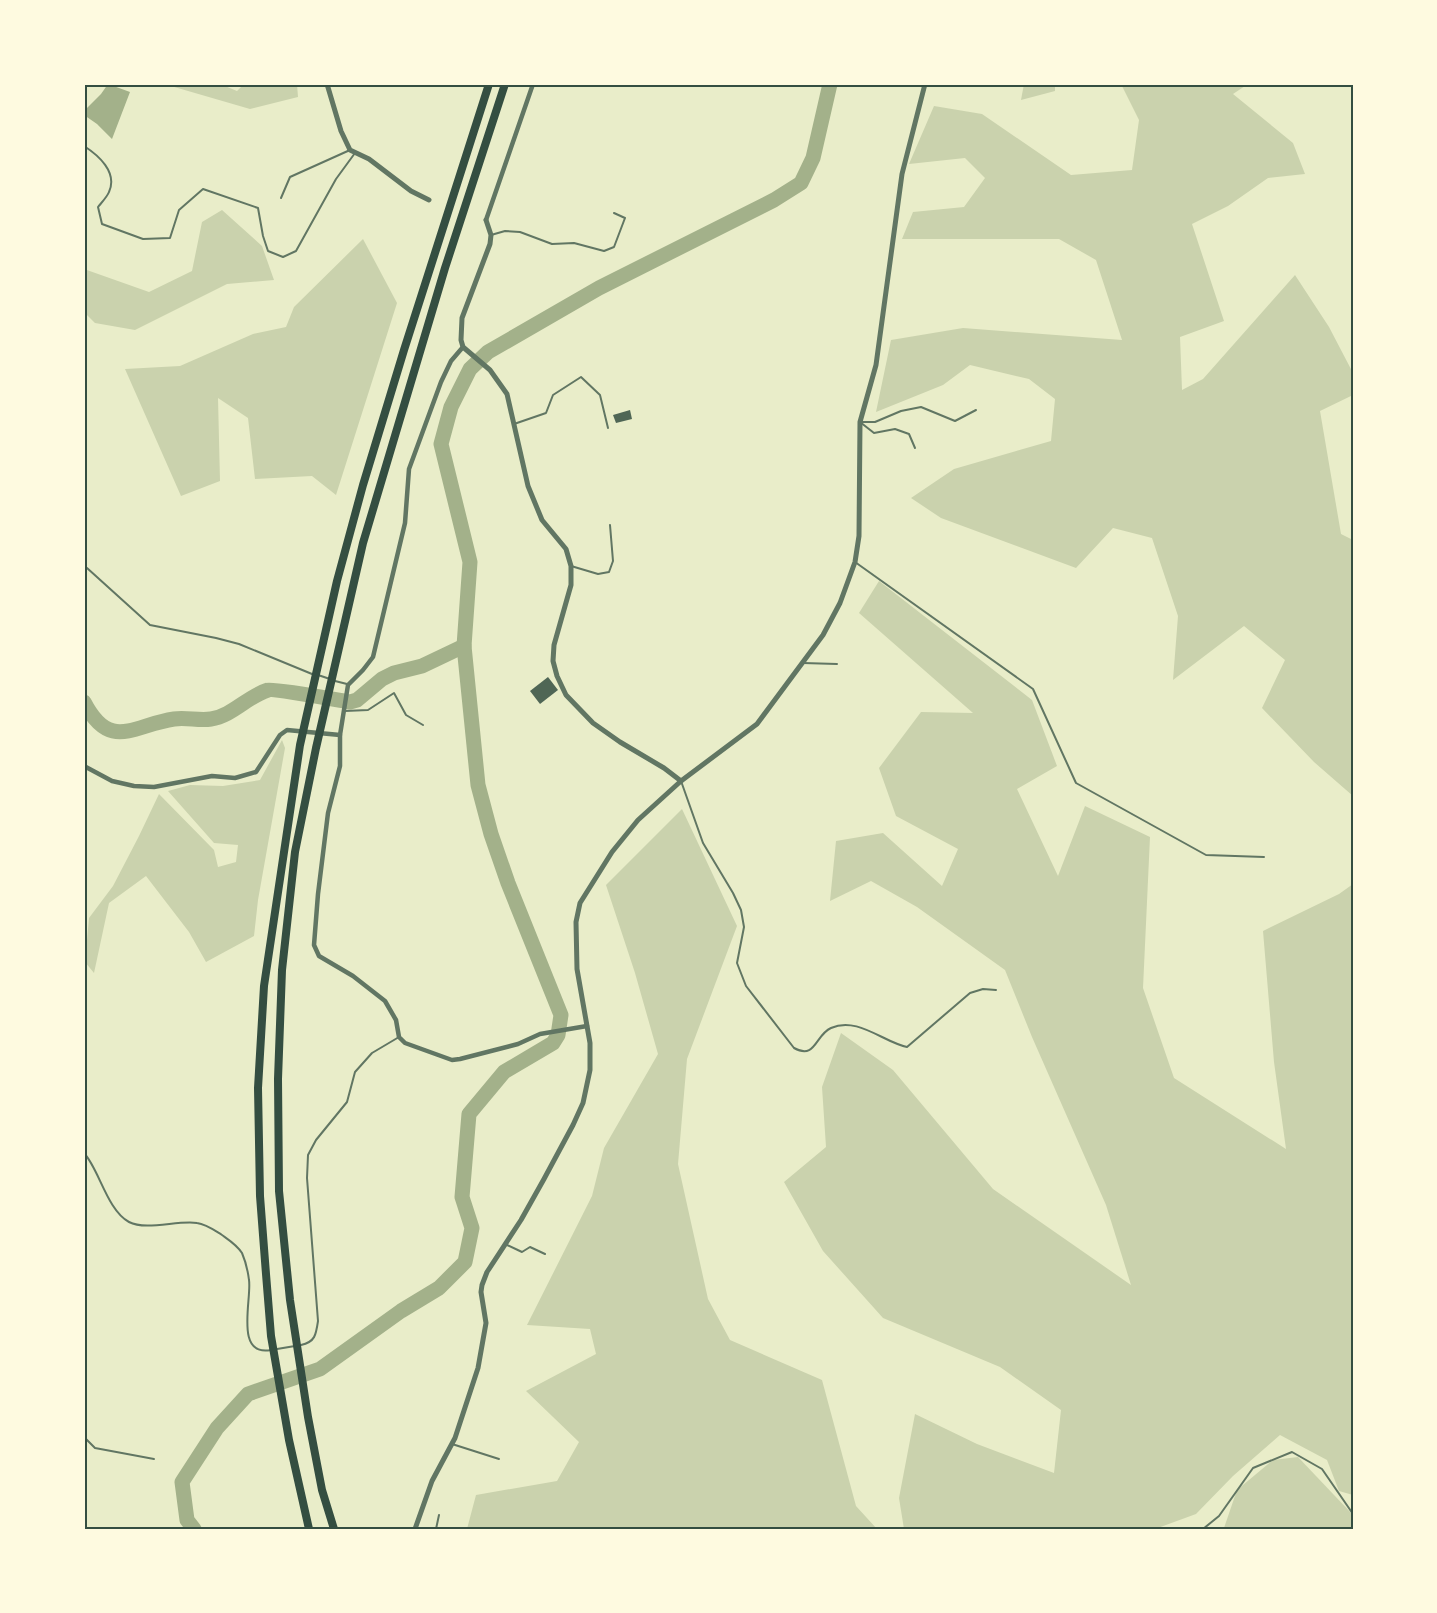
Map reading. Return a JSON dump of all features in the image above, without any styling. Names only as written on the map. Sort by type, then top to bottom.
[{"type":"highway","points":[[309,1529],[289,1440],[271,1336],[260,1196],[258,1088],[264,986],[300,745],[337,580],[366,474],[407,340],[489,84]]},
{"type":"highway","points":[[334,1529],[322,1490],[290,1300],[279,1191],[278,1079],[282,970],[295,852],[315,748],[370,520],[445,268],[505,84]]},
{"type":"street","points":[[327,84],[341,131],[353,152],[369,159],[411,191],[429,200]]},
{"type":"street","points":[[533,84],[486,220],[491,235],[490,244],[461,323],[463,347],[490,370],[507,394],[528,486],[542,520],[566,549],[571,566],[571,585],[554,645],[553,661],[560,685],[572,703],[593,723],[664,768],[681,782]]},
{"type":"street","points":[[415,1529],[432,1481],[452,1444],[470,1395],[485,1336],[486,1323],[480,1292],[482,1285],[533,1200],[579,1113],[590,1070],[590,1043],[577,969],[576,922],[580,903],[625,834],[650,808],[757,724],[832,620],[847,587],[855,562],[859,536],[860,422],[876,365],[902,174],[925,84]]},
{"type":"street","points":[[463,347],[451,361],[441,382],[409,469],[405,523],[373,657],[348,685],[346,693],[340,735],[340,766],[328,813],[314,945],[319,956],[353,976],[386,1001],[396,1020],[399,1038],[405,1043],[452,1060],[518,1044],[540,1034],[587,1026]]},
{"type":"street","points":[[84,766],[112,781],[134,786],[165,785],[213,776],[235,778],[256,772],[280,735],[287,730],[340,735]]},
{"type":"lane","points":[[84,146],[99,156],[110,174],[110,190],[98,207],[102,224],[143,239],[170,238],[179,210],[203,189],[258,208],[268,251],[283,257],[296,250],[353,152]]},
{"type":"lane","points":[[281,198],[290,177],[353,152]]},
{"type":"lane","points":[[491,235],[505,231],[520,232],[552,244],[574,243],[604,251],[614,247],[625,218],[614,213]]},
{"type":"lane","points":[[514,424],[546,413],[553,394],[581,377],[600,395],[608,428]]},
{"type":"lane","points":[[860,422],[875,422],[901,411],[921,407],[955,421],[976,410]]},
{"type":"lane","points":[[860,422],[874,433],[895,429],[909,434],[915,448]]},
{"type":"lane","points":[[571,566],[598,574],[609,572],[613,561],[610,525]]},
{"type":"lane","points":[[855,562],[1033,689],[1076,783],[1206,855],[1264,857]]},
{"type":"lane","points":[[87,568],[150,625],[238,644],[297,669],[348,685]]},
{"type":"lane","points":[[803,663],[837,664]]},
{"type":"lane","points":[[345,711],[368,710],[394,693],[406,715],[423,725]]},
{"type":"lane","points":[[681,782],[703,843],[741,910],[744,927],[737,963],[746,986],[794,1048],[802,1052],[809,1051],[830,1028],[850,1025],[876,1033],[897,1045],[907,1047],[970,993],[983,989],[996,990]]},
{"type":"lane","points":[[84,1153],[106,1193],[129,1222],[146,1225],[197,1223],[209,1227],[234,1244],[242,1254],[249,1280],[247,1334],[254,1346],[263,1352],[310,1343],[316,1336],[318,1321],[307,1178],[308,1155],[316,1140],[346,1102],[355,1072],[362,1062],[372,1053],[399,1038]]},
{"type":"lane","points":[[505,1244],[522,1252],[530,1247],[545,1254]]},
{"type":"lane","points":[[84,1437],[95,1448],[154,1459]]},
{"type":"lane","points":[[452,1444],[499,1459]]},
{"type":"lane","points":[[1203,1529],[1219,1516],[1253,1468],[1292,1452],[1322,1469],[1353,1514]]},
{"type":"lane","points":[[436,1529],[439,1515]]},
{"type":"shaded area","points":[[108,84],[130,92],[112,139],[84,115],[84,111]]},
{"type":"shaded area","points":[[164,84],[220,84],[237,91],[244,84],[297,84],[298,97],[250,109]]},
{"type":"shaded area","points":[[1024,84],[1055,84],[1055,91],[1021,100]]},
{"type":"shaded area","points":[[1121,84],[1243,84],[1245,86],[1233,94],[1293,143],[1305,174],[1268,178],[1228,206],[1192,224],[1224,321],[1180,337],[1182,390],[1203,379],[1295,275],[1329,327],[1353,373],[1353,395],[1320,411],[1341,534],[1353,540],[1353,796],[1314,762],[1262,708],[1285,660],[1244,626],[1173,680],[1178,616],[1152,538],[1113,528],[1076,568],[941,518],[911,498],[954,469],[1051,441],[1055,399],[1029,379],[970,365],[943,385],[876,412],[891,340],[963,328],[1122,340],[1096,260],[1059,239],[902,239],[913,212],[964,207],[985,178],[965,158],[909,164],[934,106],[982,114],[1071,175],[1132,170],[1139,120]]},
{"type":"shaded area","points":[[222,210],[262,246],[274,280],[227,284],[135,330],[95,323],[84,312],[84,269],[149,292],[192,271],[202,222]]},
{"type":"shaded area","points":[[363,239],[397,303],[336,495],[312,476],[255,479],[248,418],[218,398],[220,481],[181,496],[125,369],[180,366],[253,334],[286,327],[294,307]]},
{"type":"shaded area","points":[[879,581],[1032,700],[1057,766],[1017,789],[1058,876],[1085,806],[1150,837],[1143,988],[1174,1078],[1286,1149],[1274,1062],[1263,931],[1339,894],[1353,884],[1353,1495],[1339,1491],[1327,1460],[1280,1435],[1233,1476],[1196,1514],[1155,1529],[904,1529],[899,1498],[915,1414],[977,1444],[1054,1473],[1061,1410],[1000,1367],[883,1318],[823,1251],[784,1182],[826,1147],[822,1087],[841,1033],[893,1070],[993,1189],[1131,1285],[1106,1205],[1005,970],[917,907],[871,881],[830,901],[836,841],[883,833],[942,886],[958,849],[896,816],[879,768],[921,712],[973,713],[859,613]]},
{"type":"shaded area","points":[[282,740],[285,748],[258,900],[254,936],[206,962],[189,932],[146,876],[109,903],[94,973],[85,962],[89,918],[113,886],[159,794],[214,850],[218,867],[236,862],[238,845],[214,843],[168,791],[190,785],[223,786],[260,780]]},
{"type":"shaded area","points":[[682,809],[737,926],[687,1059],[678,1164],[708,1299],[730,1340],[822,1380],[856,1506],[877,1529],[467,1529],[476,1495],[557,1481],[579,1442],[526,1391],[596,1354],[590,1329],[527,1325],[592,1196],[604,1148],[658,1054],[635,973],[606,885]]},
{"type":"shaded area","points":[[1298,1457],[1353,1515],[1353,1529],[1224,1528],[1237,1490],[1273,1460]]},
{"type":"building","points":[[630,410],[632,419],[616,423],[613,415]]},
{"type":"building","points":[[548,677],[558,690],[540,704],[530,691]]},
{"type":"waterway","points":[[194,1529],[187,1520],[182,1482],[217,1428],[248,1394],[320,1369],[401,1311],[439,1288],[465,1262],[472,1228],[462,1197],[469,1114],[504,1072],[553,1043],[558,1035],[561,1015],[508,883],[491,834],[478,785],[464,646],[470,562],[441,444],[451,407],[470,369],[488,352],[599,288],[774,200],[801,183],[813,158],[830,84]]},
{"type":"waterway","points":[[84,702],[103,727],[123,732],[174,719],[219,717],[268,690],[350,702],[357,700],[382,679],[394,673],[422,666],[464,646]]}]
